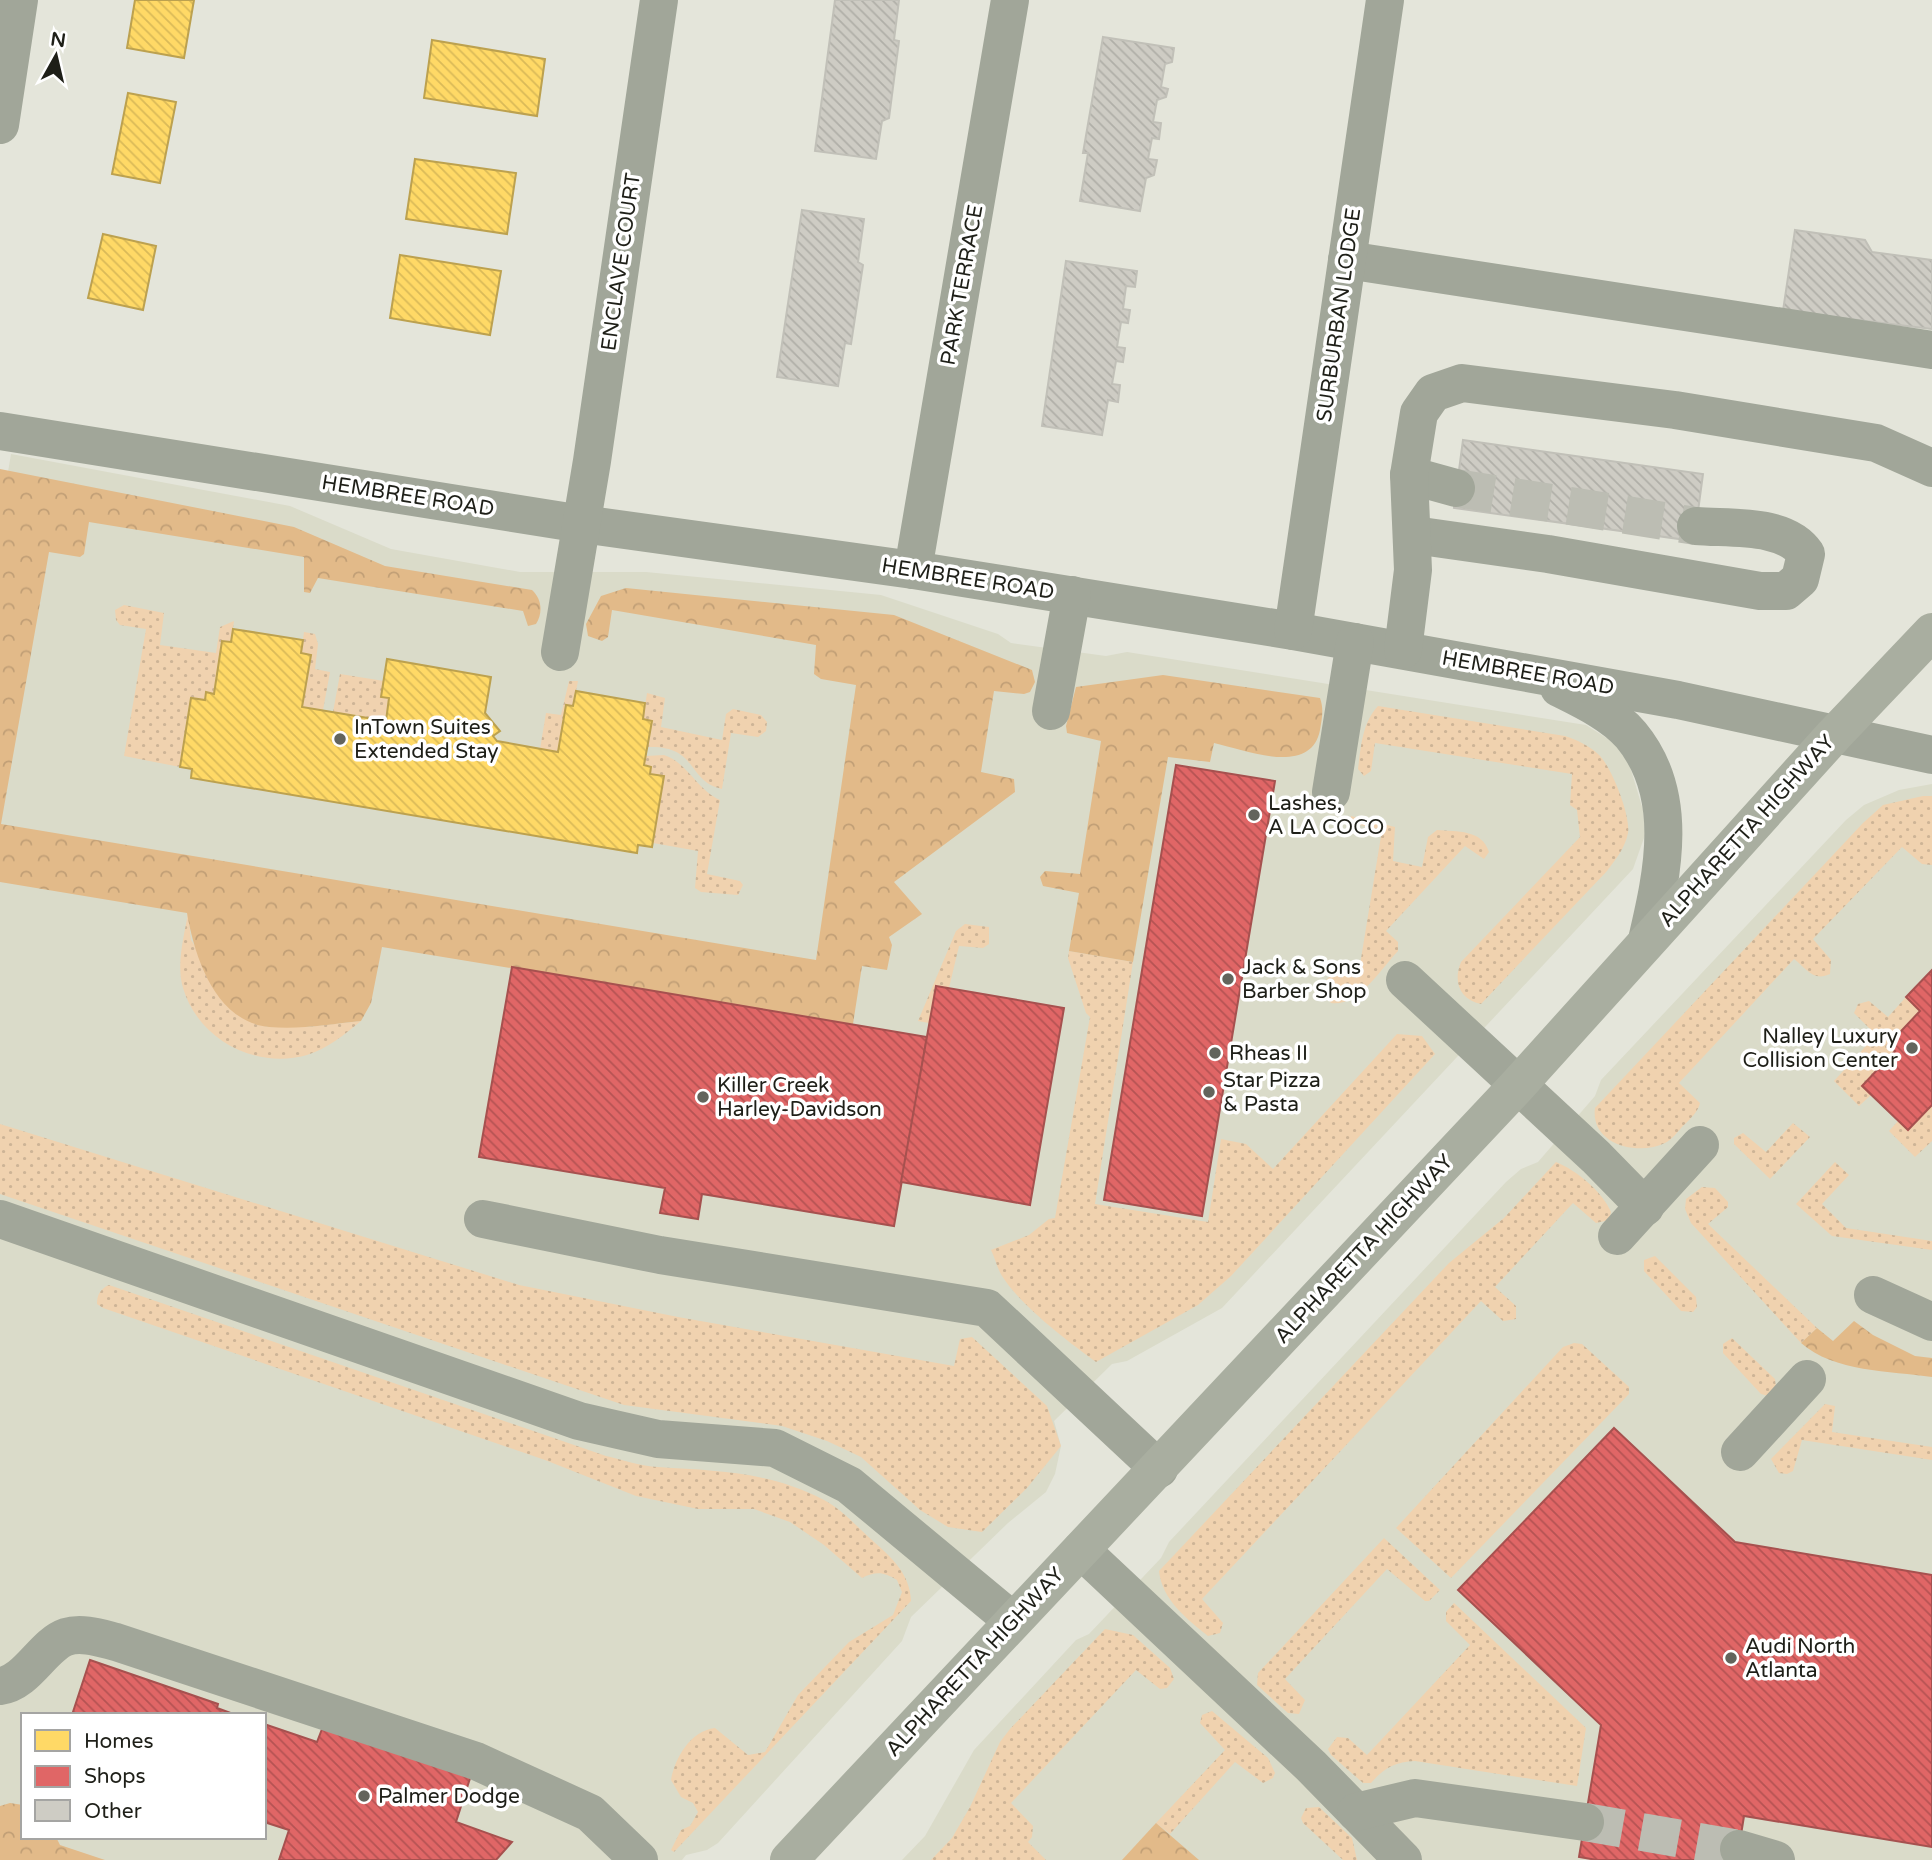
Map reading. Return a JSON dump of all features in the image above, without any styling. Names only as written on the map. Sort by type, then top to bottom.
[{"type":"highway","name":"ALPHARETTA HIGHWAY","points":[[789,1860],[1517,1086],[1833,735],[1932,632]]},
{"type":"street","points":[[0,125],[19,0]]},
{"type":"street","name":"ENCLAVE COURT","points":[[560,652],[582,524],[659,0]]},
{"type":"street","name":"PARK TERRACE","points":[[913,570],[1010,0]]},
{"type":"street","name":"SURBURBAN LODGE","points":[[1293,631],[1385,0]]},
{"type":"street","points":[[1347,260],[1932,350]]},
{"type":"street","points":[[1403,650],[1413,570],[1414,535],[1409,475],[1419,413],[1433,393],[1462,383],[1675,410],[1876,443],[1932,468]]},
{"type":"street","name":"HEMBREE ROAD","points":[[0,431],[582,524],[913,570],[1293,631],[1678,700],[1932,755]]},
{"type":"street","points":[[1409,475],[1456,488]]},
{"type":"street","points":[[1414,535],[1572,558],[1760,591],[1786,591],[1800,579],[1806,554],[1798,542],[1778,534],[1696,526]]},
{"type":"street","points":[[1051,711],[1072,595]]},
{"type":"street","points":[[1331,792],[1354,642]]},
{"type":"street","points":[[1529,673],[1590,703],[1629,733],[1647,758],[1664,814],[1666,838],[1660,887],[1647,940]]},
{"type":"street","points":[[1405,980],[1596,1157],[1645,1207]]},
{"type":"street","points":[[1617,1236],[1700,1145]]},
{"type":"street","points":[[0,1219],[579,1421],[658,1439],[775,1448],[849,1485],[1013,1621]]},
{"type":"street","points":[[483,1219],[673,1257],[987,1308],[1159,1469]]},
{"type":"street","points":[[1932,1303],[1873,1295],[1932,1322]]},
{"type":"street","points":[[1740,1452],[1807,1379]]},
{"type":"street","points":[[1081,1550],[1311,1766],[1403,1860]]},
{"type":"street","points":[[0,1686],[23,1674],[64,1637],[85,1635],[116,1642],[476,1761],[590,1813],[639,1860]]},
{"type":"street","points":[[1356,1812],[1415,1798],[1585,1822]]},
{"type":"street","points":[[1739,1849],[1776,1860]]},
{"type":"shaded area","points":[[11,454],[290,506],[391,549],[520,572],[646,572],[881,595],[998,634],[1011,643],[1106,656],[1127,652],[1586,725],[1613,742],[1629,763],[1643,810],[1645,835],[1633,869],[1222,1308],[1127,1361],[1112,1364],[1054,1421],[1061,1446],[1055,1474],[1046,1492],[1008,1523],[911,1617],[902,1641],[718,1843],[707,1850],[686,1855],[682,1860],[0,1860],[0,520]]},
{"type":"shaded area","points":[[124,605],[164,613],[160,645],[216,653],[220,627],[234,621],[231,642],[222,642],[214,694],[206,692],[205,700],[191,698],[180,767],[124,756],[146,629],[120,625],[116,620],[115,610]]},
{"type":"shaded area","points":[[304,632],[315,634],[318,644],[315,669],[330,672],[323,710],[302,707],[310,655],[301,653]]},
{"type":"shaded area","points":[[340,674],[384,681],[381,697],[389,698],[386,721],[333,712]]},
{"type":"shaded area","points":[[569,681],[578,681],[573,706],[566,706],[558,752],[540,749],[546,713],[561,715]]},
{"type":"shaded area","points":[[647,693],[665,698],[661,727],[722,740],[726,714],[733,709],[761,715],[767,722],[766,731],[758,737],[731,733],[722,789],[702,779],[684,757],[676,752],[647,747],[643,719]]},
{"type":"shaded area","points":[[1378,706],[1574,739],[1603,760],[1623,803],[1628,833],[1614,862],[1481,1004],[1467,998],[1460,988],[1458,976],[1461,962],[1580,837],[1577,810],[1570,805],[1572,774],[1375,743],[1371,771],[1364,776],[1358,769],[1361,744],[1365,728]]},
{"type":"shaded area","points":[[664,755],[680,764],[704,789],[720,800],[707,874],[740,881],[743,885],[738,895],[701,892],[695,888],[698,851],[653,843],[664,776],[650,774],[644,765],[646,756]]},
{"type":"shaded area","points":[[1932,784],[1932,1860],[902,1860],[925,1836],[974,1750],[1076,1640],[1089,1634],[1161,1558],[1169,1542],[1506,1182],[1521,1169],[1538,1162],[1595,1096],[1601,1080],[1846,820],[1864,805],[1899,790]]},
{"type":"shaded area","points":[[1932,796],[1932,865],[1922,864],[1902,847],[1813,939],[1831,960],[1830,974],[1814,975],[1794,959],[1679,1083],[1700,1103],[1694,1115],[1670,1140],[1654,1147],[1642,1148],[1618,1144],[1608,1139],[1600,1131],[1595,1108],[1863,823],[1883,805]]},
{"type":"shaded area","points":[[1351,816],[1395,827],[1393,861],[1422,867],[1428,837],[1437,830],[1475,835],[1486,845],[1489,852],[1484,859],[1465,846],[1386,931],[1398,942],[1398,951],[1376,977],[1350,999],[1331,1003],[1323,993],[1322,984],[1332,974],[1358,977],[1382,830],[1351,823]]},
{"type":"shaded area","points":[[188,913],[191,940],[242,1017],[267,1027],[308,1027],[361,1021],[329,1045],[307,1055],[287,1059],[249,1054],[231,1046],[215,1036],[201,1022],[183,988],[180,960]]},
{"type":"shaded area","points":[[965,924],[989,927],[989,944],[983,948],[959,946],[949,988],[936,986],[929,1023],[918,1021],[956,931]]},
{"type":"shaded area","points":[[1069,951],[1133,962],[1095,1204],[1208,1222],[1221,1139],[1246,1144],[1273,1169],[1397,1034],[1422,1036],[1435,1054],[1231,1276],[1198,1305],[1096,1362],[1058,1333],[1021,1299],[1002,1276],[991,1250],[1029,1235],[1049,1219],[1055,1218],[1090,1017],[1086,1013],[1068,958]]},
{"type":"shaded area","points":[[1906,997],[1920,1011],[1888,1044],[1895,1051],[1862,1086],[1871,1095],[1859,1106],[1834,1081],[1876,1035],[1854,1013],[1858,1004],[1869,1001],[1888,1017]]},
{"type":"shaded area","points":[[1932,1105],[1932,1141],[1915,1157],[1889,1131],[1898,1121],[1908,1130]]},
{"type":"shaded area","points":[[1793,1123],[1810,1137],[1770,1179],[1734,1144],[1734,1138],[1743,1133],[1766,1152]]},
{"type":"shaded area","points":[[0,1124],[519,1285],[678,1317],[954,1366],[960,1339],[972,1337],[1047,1406],[1061,1446],[1027,1488],[982,1532],[948,1527],[920,1510],[861,1457],[827,1441],[782,1426],[624,1405],[0,1194]]},
{"type":"shaded area","points":[[1556,1162],[1580,1176],[1595,1190],[1611,1212],[1609,1220],[1596,1223],[1573,1203],[1495,1287],[1516,1306],[1516,1319],[1503,1321],[1481,1301],[1202,1599],[1223,1623],[1220,1633],[1208,1636],[1170,1600],[1159,1571],[1449,1263],[1504,1218]]},
{"type":"shaded area","points":[[1835,1162],[1849,1175],[1822,1204],[1846,1228],[1932,1241],[1932,1250],[1832,1236],[1796,1204]]},
{"type":"shaded area","points":[[1702,1187],[1715,1188],[1728,1202],[1728,1207],[1708,1224],[1817,1328],[1801,1343],[1691,1223],[1685,1209],[1686,1199]]},
{"type":"shaded area","points":[[1655,1256],[1696,1297],[1697,1307],[1693,1312],[1681,1311],[1644,1271],[1644,1260]]},
{"type":"shaded area","points":[[109,1285],[606,1456],[652,1466],[742,1474],[803,1490],[837,1508],[887,1554],[904,1575],[911,1601],[674,1852],[671,1850],[681,1830],[690,1826],[698,1812],[693,1803],[681,1797],[671,1780],[685,1747],[698,1734],[715,1728],[748,1755],[765,1752],[798,1695],[849,1642],[893,1615],[902,1592],[897,1580],[880,1573],[862,1578],[824,1545],[790,1522],[754,1509],[698,1509],[636,1496],[545,1460],[103,1308],[97,1304],[98,1298],[101,1290]]},
{"type":"shaded area","points":[[1732,1338],[1775,1379],[1776,1387],[1768,1396],[1761,1394],[1723,1353],[1723,1344]]},
{"type":"shaded area","points":[[1574,1343],[1582,1344],[1629,1387],[1629,1394],[1451,1578],[1396,1528],[1563,1347]]},
{"type":"shaded area","points":[[1825,1404],[1835,1406],[1832,1432],[1932,1447],[1932,1460],[1802,1440],[1793,1471],[1787,1474],[1779,1473],[1771,1459]]},
{"type":"shaded area","points":[[1384,1538],[1440,1590],[1429,1601],[1425,1601],[1387,1569],[1285,1679],[1305,1700],[1299,1714],[1288,1713],[1257,1685],[1258,1673]]},
{"type":"shaded area","points":[[1454,1603],[1586,1728],[1577,1786],[1415,1761],[1396,1764],[1371,1783],[1363,1783],[1331,1755],[1328,1749],[1337,1737],[1348,1738],[1367,1755],[1470,1645],[1446,1621],[1446,1612]]},
{"type":"shaded area","points":[[1105,1629],[1133,1635],[1170,1668],[1174,1679],[1167,1688],[1160,1689],[1136,1670],[1011,1803],[1033,1826],[1032,1837],[1028,1842],[1046,1860],[931,1860],[952,1838],[970,1807],[1000,1742]]},
{"type":"shaded area","points":[[1212,1711],[1268,1758],[1275,1773],[1273,1778],[1263,1783],[1235,1762],[1170,1834],[1156,1823],[1225,1750],[1200,1723],[1202,1715]]},
{"type":"shaded area","points":[[1319,1807],[1352,1838],[1357,1860],[1343,1860],[1303,1823],[1301,1818],[1306,1808]]},
{"type":"green space","points":[[0,469],[294,527],[385,566],[532,590],[540,602],[536,624],[528,626],[523,611],[318,578],[310,593],[304,592],[304,557],[89,522],[84,554],[80,557],[49,552],[1,824],[816,960],[856,685],[821,679],[814,674],[816,645],[612,610],[608,637],[602,641],[588,636],[586,624],[601,596],[626,588],[894,615],[1032,670],[1035,682],[1030,692],[1024,694],[994,691],[981,772],[1014,779],[1015,792],[894,882],[922,914],[889,937],[892,945],[887,970],[862,966],[853,1024],[382,947],[371,1003],[361,1021],[292,1028],[269,1027],[250,1022],[221,1000],[211,985],[196,949],[187,913],[0,882]]},
{"type":"green space","points":[[1163,675],[1320,698],[1320,730],[1314,744],[1304,753],[1291,757],[1275,757],[1214,743],[1210,762],[1168,757],[1133,962],[1069,951],[1079,893],[1043,886],[1040,877],[1045,871],[1080,874],[1101,741],[1067,733],[1066,726],[1076,687]]},
{"type":"green space","points":[[1854,1321],[1873,1335],[1915,1356],[1932,1358],[1932,1377],[1846,1365],[1814,1353],[1801,1343],[1817,1328],[1833,1341]]},
{"type":"green space","points":[[10,1803],[21,1805],[21,1839],[57,1839],[60,1845],[105,1860],[0,1860],[0,1806]]},
{"type":"green space","points":[[1156,1823],[1199,1860],[1122,1860]]},
{"type":"building: Homes","points":[[135,0],[194,0],[184,58],[127,48]]},
{"type":"building: Homes","points":[[432,40],[545,59],[537,116],[424,98]]},
{"type":"building: Homes","points":[[128,93],[176,102],[160,183],[112,174]]},
{"type":"building: Homes","points":[[415,159],[516,173],[507,234],[406,219]]},
{"type":"building: Homes","points":[[103,234],[156,246],[143,310],[88,298]]},
{"type":"building: Homes","points":[[400,255],[501,271],[490,335],[390,318]]},
{"type":"building: Homes","name":"InTown Suites Extended Stay","points":[[233,629],[303,640],[301,653],[311,655],[302,707],[386,721],[389,698],[381,697],[387,659],[491,677],[485,713],[500,731],[493,736],[497,741],[558,752],[566,705],[573,706],[576,691],[645,703],[643,719],[652,721],[644,765],[651,767],[650,774],[664,776],[652,847],[638,845],[637,853],[191,778],[192,769],[180,767],[191,698],[205,700],[206,692],[214,694],[222,641],[231,642]]},
{"type":"building: Shops","points":[[1176,765],[1275,781],[1202,1216],[1104,1200]]},
{"type":"building: Shops","name":"Killer Creek Harley-Davidson","points":[[512,967],[927,1037],[894,1226],[702,1194],[698,1219],[660,1213],[665,1188],[479,1157]]},
{"type":"building: Shops","name":"Nalley Luxury Collision Center","points":[[1932,970],[1932,1105],[1908,1130],[1862,1086],[1895,1051],[1888,1045],[1920,1011],[1906,997]]},
{"type":"building: Shops","points":[[936,986],[1064,1008],[1030,1205],[901,1182]]},
{"type":"building: Shops","name":"Audi North Atlanta","points":[[1614,1428],[1735,1542],[1932,1575],[1932,1847],[1744,1816],[1737,1860],[1597,1860],[1579,1857],[1601,1725],[1458,1590]]},
{"type":"building: Shops","points":[[90,1660],[218,1704],[217,1708],[231,1713],[73,1713]]},
{"type":"building: Shops","name":"Palmer Dodge","points":[[324,1724],[473,1769],[456,1822],[512,1842],[496,1860],[279,1860],[289,1830],[266,1823],[266,1725],[317,1742]]},
{"type":"building: Other","points":[[835,0],[899,0],[894,40],[899,41],[889,118],[882,121],[876,159],[815,151]]},
{"type":"building: Other","points":[[1103,37],[1174,48],[1172,62],[1165,64],[1161,87],[1168,89],[1166,97],[1157,100],[1153,122],[1161,123],[1159,139],[1152,138],[1148,159],[1157,160],[1154,175],[1146,178],[1140,211],[1080,201],[1088,153],[1083,153]]},
{"type":"building: Other","points":[[802,210],[864,219],[858,262],[863,265],[851,344],[845,343],[838,386],[777,377]]},
{"type":"building: Other","points":[[1795,230],[1865,240],[1872,252],[1932,260],[1932,329],[1783,311]]},
{"type":"building: Other","points":[[1066,261],[1137,271],[1135,287],[1126,286],[1123,309],[1130,310],[1128,323],[1121,322],[1117,347],[1125,348],[1123,362],[1116,361],[1112,384],[1120,385],[1118,402],[1108,400],[1102,435],[1042,426]]},
{"type":"building: Other","points":[[1463,440],[1703,474],[1694,541],[1454,508]]},
{"type":"tunnel","points":[[1456,488],[1696,526]]},
{"type":"tunnel","points":[[1585,1822],[1739,1849]]},
{"type":"place","name":"InTown Suites Extended Stay","points":[[340,739]]},
{"type":"place","name":"Lashes, A LA COCO","points":[[1254,815]]},
{"type":"place","name":"Jack & Sons Barber Shop","points":[[1228,979]]},
{"type":"place","name":"Nalley Luxury Collision Center","points":[[1912,1048]]},
{"type":"place","name":"Rheas II","points":[[1215,1053]]},
{"type":"place","name":"Star Pizza & Pasta","points":[[1209,1092]]},
{"type":"place","name":"Killer Creek Harley-Davidson","points":[[703,1097]]},
{"type":"place","name":"Audi North Atlanta","points":[[1731,1658]]},
{"type":"place","name":"Palmer Dodge","points":[[364,1796]]}]
